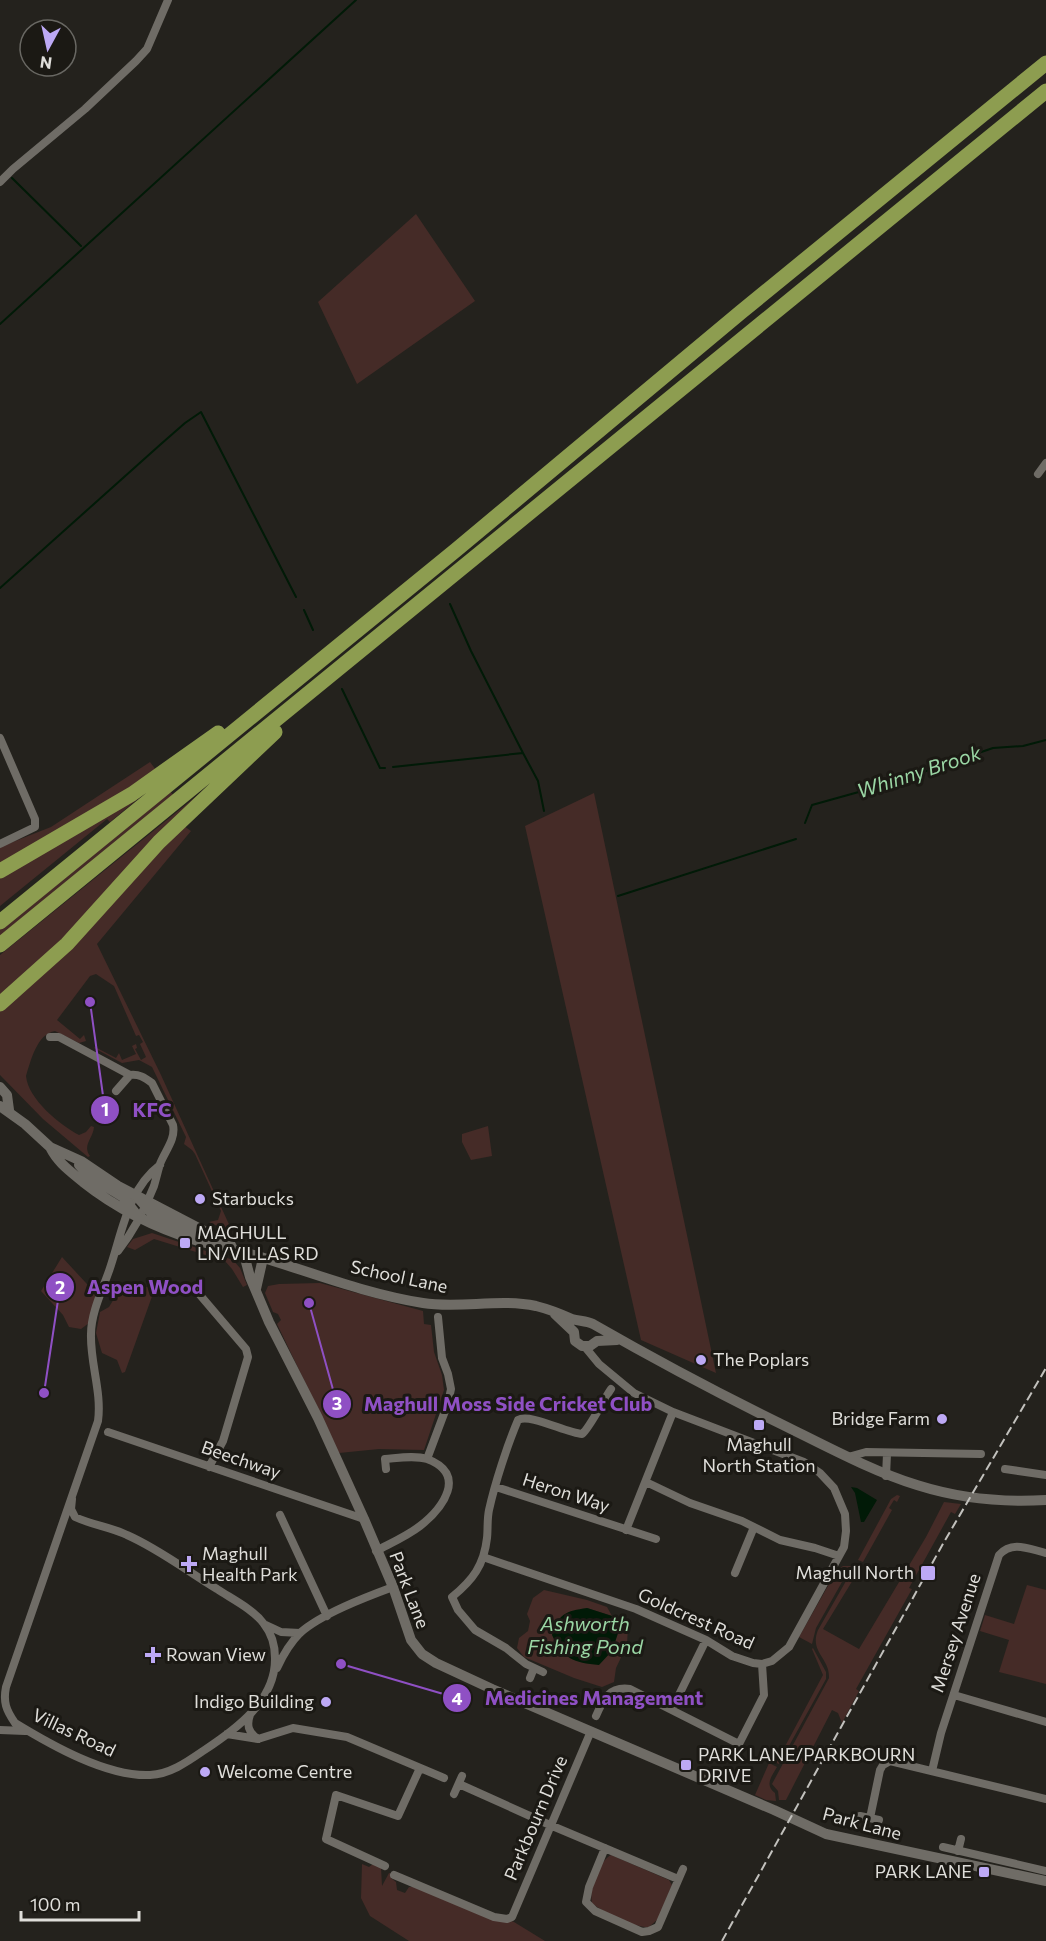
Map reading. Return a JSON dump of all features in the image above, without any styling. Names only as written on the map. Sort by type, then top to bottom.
[{"type":"highway","points":[[0,922],[1046,63]]},
{"type":"highway","points":[[0,945],[1046,91]]},
{"type":"highway","points":[[0,1004],[67,944],[172,829],[376,639]]},
{"type":"highway","points":[[0,871],[132,794],[272,692],[318,662]]},
{"type":"street","points":[[0,182],[85,110],[136,61],[147,49],[168,0]]},
{"type":"street","points":[[1038,474],[1046,463]]},
{"type":"street","points":[[0,738],[35,819],[35,827],[0,844]]},
{"type":"street","points":[[50,1037],[59,1037],[130,1075],[139,1075],[152,1083],[174,1131],[160,1165]]},
{"type":"street","points":[[116,1091],[130,1075]]},
{"type":"street","points":[[0,1087],[7,1095],[4,1108],[50,1147]]},
{"type":"street","name":"School Lane","points":[[50,1147],[70,1156],[146,1203],[244,1252]]},
{"type":"street","name":"School Lane","points":[[50,1147],[57,1160],[98,1193],[129,1209],[139,1218],[189,1238],[244,1252],[360,1288],[422,1303],[536,1306],[589,1323],[689,1378],[886,1476],[946,1494],[993,1501],[1046,1500]]},
{"type":"street","name":"School Lane","points":[[70,1156],[90,1176],[123,1197],[129,1209]]},
{"type":"street","name":"Villas Road","points":[[160,1165],[149,1173],[129,1209],[91,1326],[98,1421],[6,1688],[4,1702],[15,1723],[102,1767],[128,1774],[151,1775],[168,1772],[227,1734],[251,1712],[266,1692],[290,1644],[300,1633]]},
{"type":"street","name":"Villas Road","points":[[114,1257],[128,1239],[139,1218],[160,1165]]},
{"type":"street","name":"School Lane","points":[[146,1203],[153,1215],[221,1246]]},
{"type":"street","name":"Park Lane","points":[[244,1252],[249,1277],[269,1322],[318,1418],[364,1519],[393,1587],[411,1640],[417,1649],[429,1659],[492,1689],[846,1840],[1046,1881]]},
{"type":"street","points":[[256,1289],[263,1258]]},
{"type":"street","points":[[194,1288],[246,1349],[248,1357],[223,1442],[209,1467]]},
{"type":"street","name":"School Lane","points":[[553,1312],[574,1332],[575,1341],[592,1344],[618,1340]]},
{"type":"street","points":[[427,1459],[451,1389],[442,1358],[438,1317]]},
{"type":"street","points":[[574,1332],[584,1322]]},
{"type":"street","points":[[592,1344],[598,1334],[596,1327]]},
{"type":"street","name":"Goldcrest Road","points":[[483,1557],[636,1609],[706,1640],[732,1656],[762,1664],[776,1659],[789,1647],[839,1556],[846,1539],[845,1514],[834,1488],[820,1473],[795,1458],[673,1412],[634,1393],[599,1364],[592,1344]]},
{"type":"street","points":[[530,1678],[538,1670],[475,1630],[458,1610],[452,1597],[478,1572],[483,1557],[488,1513],[520,1419],[526,1418],[582,1434],[588,1429],[611,1389]]},
{"type":"street","name":"Heron Way","points":[[626,1530],[673,1412]]},
{"type":"street","name":"Beechway","points":[[108,1432],[364,1519]]},
{"type":"street","points":[[848,1457],[866,1452],[981,1454]]},
{"type":"street","points":[[886,1476],[887,1454]]},
{"type":"street","points":[[376,1551],[422,1525],[446,1498],[449,1486],[447,1476],[427,1459],[416,1457],[385,1459],[386,1469]]},
{"type":"street","points":[[1005,1468],[1046,1475]]},
{"type":"street","points":[[645,1482],[780,1540],[839,1556]]},
{"type":"street","name":"Heron Way","points":[[496,1487],[656,1539]]},
{"type":"street","name":"Villas Road","points":[[72,1499],[71,1509],[75,1517]]},
{"type":"street","points":[[280,1515],[327,1616]]},
{"type":"street","points":[[64,1521],[69,1517],[75,1517],[126,1534],[142,1542],[245,1608],[264,1624],[281,1632],[300,1633],[327,1616],[393,1587]]},
{"type":"street","points":[[735,1573],[754,1527]]},
{"type":"street","name":"Mersey Avenue","points":[[932,1771],[999,1555],[1012,1546],[1046,1553]]},
{"type":"street","points":[[264,1624],[274,1646],[275,1671]]},
{"type":"street","points":[[672,1709],[706,1640]]},
{"type":"street","points":[[596,1716],[601,1697],[615,1690],[630,1689],[739,1744],[764,1695],[762,1664]]},
{"type":"street","points":[[0,1706],[6,1688]]},
{"type":"street","points":[[954,1695],[1046,1722]]},
{"type":"street","points":[[251,1712],[248,1718],[248,1728],[258,1738]]},
{"type":"street","points":[[227,1734],[258,1738],[293,1728],[347,1737],[444,1778]]},
{"type":"street","points":[[0,1730],[29,1731]]},
{"type":"street","name":"Parkbourn Drive","points":[[406,1880],[494,1917],[507,1919],[512,1917],[591,1731]]},
{"type":"street","points":[[870,1818],[880,1770],[886,1762],[897,1762],[1046,1799]]},
{"type":"street","points":[[385,1866],[326,1839],[336,1795],[398,1816],[420,1768]]},
{"type":"street","points":[[454,1794],[461,1780],[550,1825],[678,1879]]},
{"type":"street","points":[[860,1815],[879,1820]]},
{"type":"street","points":[[958,1851],[961,1839]]},
{"type":"street","points":[[943,1847],[1046,1871]]},
{"type":"street","points":[[605,1848],[589,1887],[586,1902],[595,1911],[642,1932],[658,1927],[683,1869]]},
{"type":"street","points":[[394,1875],[406,1880],[401,1890]]},
{"type":"shaded area","points":[[416,214],[475,301],[357,384],[318,302]]},
{"type":"shaded area","points":[[150,762],[156,770],[0,864],[0,847],[51,827]]},
{"type":"shaded area","points":[[220,777],[98,905],[0,998],[0,955]]},
{"type":"shaded area","points":[[162,779],[110,822],[107,819],[0,906],[0,875]]},
{"type":"shaded area","points":[[169,790],[175,797],[0,937],[0,927]]},
{"type":"shaded area","points":[[594,793],[716,1373],[641,1340],[525,826]]},
{"type":"shaded area","points":[[184,826],[191,831],[97,944],[161,1075],[232,1231],[230,1232],[209,1222],[218,1220],[221,1211],[195,1154],[184,1144],[186,1137],[152,1067],[139,1060],[122,1063],[94,1048],[116,1058],[119,1053],[122,1060],[136,1054],[132,1046],[136,1044],[135,1049],[141,1060],[146,1057],[140,1044],[143,1042],[139,1035],[136,1036],[114,986],[96,974],[90,976],[57,1020],[80,1039],[84,1035],[86,1041],[79,1043],[55,1031],[49,1033],[39,1042],[26,1076],[32,1094],[63,1125],[79,1135],[91,1126],[94,1127],[87,1145],[90,1156],[88,1157],[43,1119],[0,1075],[0,1009],[21,995],[60,958]]},
{"type":"shaded area","points":[[488,1126],[492,1156],[471,1160],[462,1142],[462,1134]]},
{"type":"shaded area","points":[[152,1233],[233,1260],[240,1268],[247,1285],[243,1287],[225,1261],[154,1239],[135,1250],[127,1247],[133,1239]]},
{"type":"shaded area","points":[[62,1257],[98,1296],[89,1323],[81,1329],[69,1327],[63,1315],[41,1291]]},
{"type":"shaded area","points":[[320,1283],[423,1311],[424,1324],[431,1325],[434,1352],[442,1375],[444,1390],[424,1450],[379,1449],[339,1453],[277,1324],[281,1320],[278,1314],[273,1312],[265,1293],[268,1286],[279,1284]]},
{"type":"shaded area","points":[[123,1284],[155,1288],[125,1372],[122,1373],[117,1360],[102,1353],[96,1333],[100,1312],[109,1307]]},
{"type":"shaded area","points":[[897,1495],[900,1496],[897,1502],[894,1500],[889,1508],[892,1510],[863,1562],[858,1560],[891,1499]]},
{"type":"shaded area","points":[[944,1502],[961,1504],[955,1514],[951,1512],[909,1588],[912,1589],[856,1689],[859,1691],[842,1723],[838,1713],[832,1710],[786,1800],[779,1800],[778,1791],[772,1784],[829,1678],[826,1665],[816,1644],[818,1630],[854,1567],[859,1570],[823,1629],[859,1649],[926,1537]]},
{"type":"shaded area","points":[[843,1566],[851,1566],[816,1628],[812,1644],[799,1637],[837,1570]]},
{"type":"shaded area","points":[[1027,1585],[1046,1590],[1046,1684],[999,1672],[1009,1640],[980,1631],[985,1615],[1014,1624]]},
{"type":"shaded area","points":[[544,1590],[607,1607],[612,1616],[587,1608],[612,1651],[620,1627],[628,1626],[627,1645],[616,1668],[614,1682],[602,1687],[574,1678],[524,1657],[517,1648],[519,1638],[528,1631],[530,1621],[527,1614],[533,1598]]},
{"type":"shaded area","points":[[813,1648],[826,1672],[826,1679],[779,1764],[771,1760],[775,1751],[782,1752],[823,1675]]},
{"type":"shaded area","points":[[769,1763],[777,1767],[769,1784],[775,1793],[776,1801],[755,1795]]},
{"type":"shaded area","points":[[611,1855],[669,1880],[672,1885],[658,1919],[649,1927],[620,1919],[592,1903],[592,1891],[598,1870]]},
{"type":"shaded area","points":[[362,1864],[369,1867],[373,1864],[381,1867],[382,1886],[389,1873],[393,1874],[391,1878],[396,1882],[397,1890],[405,1893],[409,1887],[416,1887],[514,1922],[545,1941],[409,1941],[370,1916],[361,1898]]},
{"type":"water","points":[[851,1487],[877,1500],[864,1522],[861,1522],[855,1493]]},
{"type":"water","name":"Ashworth Fishing Pond","points":[[587,1608],[612,1616],[620,1627],[612,1651],[599,1665],[583,1663],[570,1658],[560,1649],[552,1635],[560,1618],[568,1612]]},
{"type":"waterway","points":[[0,324],[356,0]]},
{"type":"waterway","points":[[12,178],[81,246]]},
{"type":"waterway","points":[[0,588],[161,444],[201,412],[296,597]]},
{"type":"waterway","points":[[393,767],[523,753],[471,651],[450,604]]},
{"type":"waterway","points":[[304,610],[313,630]]},
{"type":"waterway","points":[[342,689],[380,768],[385,768]]},
{"type":"waterway","name":"Whinny Brook","points":[[805,823],[812,805],[891,783],[993,748],[1023,746],[1046,740]]},
{"type":"waterway","points":[[523,753],[538,781],[544,811]]},
{"type":"waterway","points":[[618,896],[796,839]]},
{"type":"railway","points":[[722,1941],[944,1542],[1046,1368]]},
{"type":"place","name":"KFC","points":[[90,1002]]},
{"type":"place","name":"Starbucks","points":[[200,1199]]},
{"type":"place","name":"MAGHULL LN/VILLAS RD","points":[[185,1243]]},
{"type":"place","name":"Maghull Moss Side Cricket Club","points":[[309,1303]]},
{"type":"place","name":"The Poplars","points":[[701,1360]]},
{"type":"place","name":"Aspen Wood","points":[[44,1393]]},
{"type":"place","name":"Bridge Farm","points":[[942,1419]]},
{"type":"place","name":"Maghull North Station","points":[[759,1425]]},
{"type":"place","name":"Maghull Health Park","points":[[189,1564]]},
{"type":"place","name":"Maghull North","points":[[928,1573]]},
{"type":"place","name":"Rowan View","points":[[153,1655]]},
{"type":"place","name":"Medicines Management","points":[[341,1664]]},
{"type":"place","name":"Indigo Building","points":[[326,1702]]},
{"type":"place","name":"PARK LANE/PARKBOURN DRIVE","points":[[686,1765]]},
{"type":"place","name":"Welcome Centre","points":[[205,1772]]},
{"type":"place","name":"PARK LANE","points":[[984,1872]]}]
